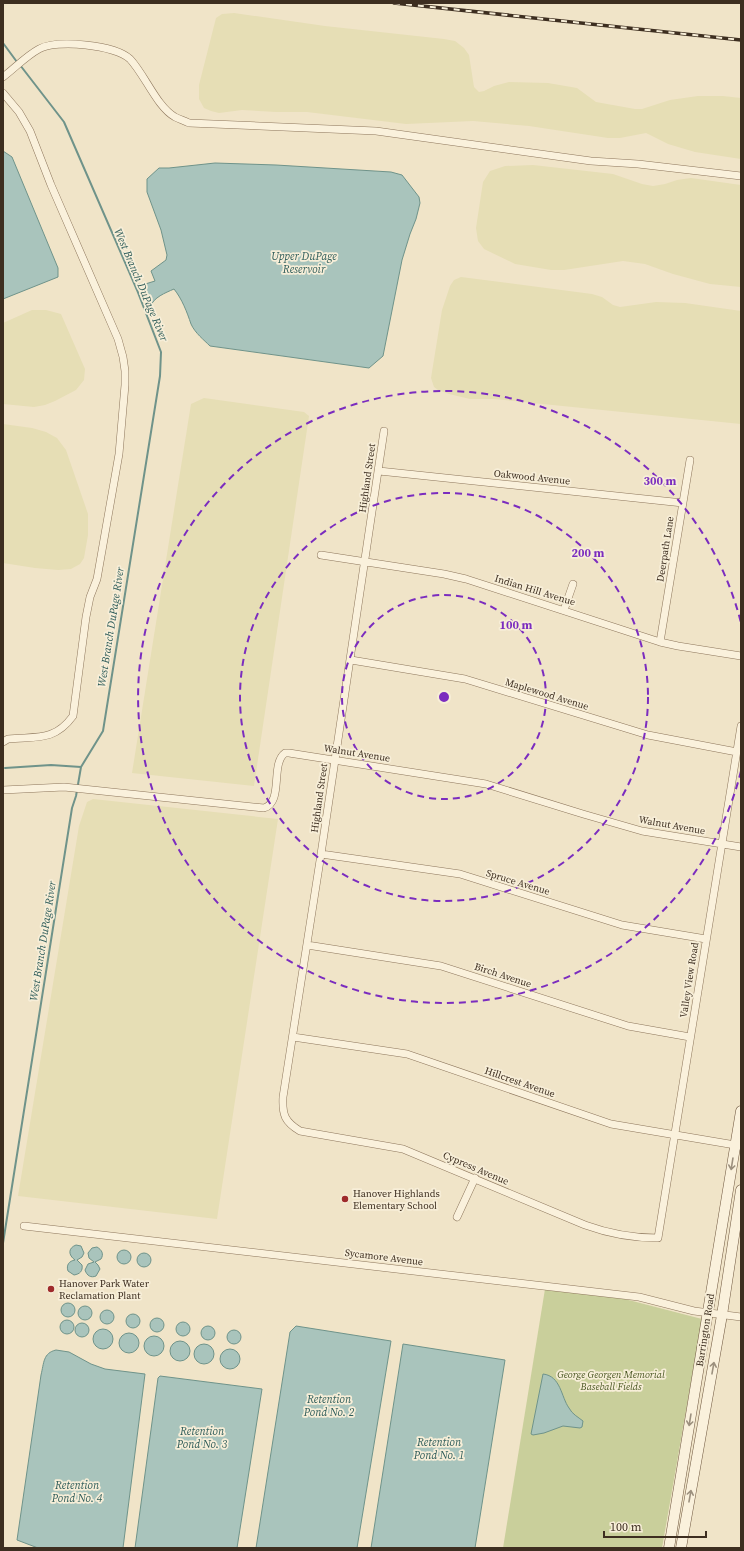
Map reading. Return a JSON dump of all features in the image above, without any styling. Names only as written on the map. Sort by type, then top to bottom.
[{"type":"main road","name":"Barrington Road","points":[[669,1548],[708,1312],[738,1146],[741,1111]]},
{"type":"main road","name":"Barrington Road","points":[[681,1548],[722,1314],[741,1190]]},
{"type":"street","points":[[3,77],[39,49],[56,45],[107,48],[120,52],[130,60],[164,107],[174,117],[189,122],[376,131],[591,161],[638,164],[741,176]]},
{"type":"street","points":[[3,93],[19,112],[30,131],[51,185],[118,339],[125,371],[119,454],[96,579],[90,597],[86,617],[73,716],[63,728],[56,733],[46,736],[8,739],[3,742]]},
{"type":"street","name":"Highland Street","points":[[286,1120],[283,1112],[283,1105],[322,854],[384,431]]},
{"type":"street","name":"Deerpath Lane","points":[[660,642],[690,460]]},
{"type":"street","name":"Oakwood Avenue","points":[[379,470],[683,503]]},
{"type":"street","name":"Indian Hill Avenue","points":[[321,556],[444,574],[466,579],[660,642],[741,656]]},
{"type":"street","points":[[564,610],[573,584]]},
{"type":"street","name":"Maplewood Avenue","points":[[351,660],[466,679],[653,736],[737,752]]},
{"type":"street","name":"Valley View Road","points":[[658,1238],[741,726]]},
{"type":"street","name":"Walnut Avenue","points":[[3,790],[64,787],[264,808],[270,805],[274,799],[280,759],[285,753],[335,759],[486,784],[642,831],[741,847]]},
{"type":"street","name":"Spruce Avenue","points":[[322,854],[460,874],[622,924],[706,939]]},
{"type":"street","name":"Birch Avenue","points":[[307,945],[441,966],[628,1026],[690,1037]]},
{"type":"street","name":"Hillcrest Avenue","points":[[293,1037],[407,1054],[611,1124],[738,1146]]},
{"type":"street","name":"Cypress Avenue","points":[[286,1120],[291,1126],[300,1131],[403,1149],[590,1227],[610,1232],[658,1238]]},
{"type":"street","points":[[458,1217],[475,1178]]},
{"type":"street","name":"Sycamore Avenue","points":[[24,1226],[639,1297],[694,1311],[741,1317]]},
{"type":"shaded area","points":[[234,13],[325,26],[455,41],[464,48],[469,55],[474,87],[479,92],[509,82],[548,83],[577,88],[596,102],[635,109],[642,109],[670,100],[698,96],[741,98],[741,159],[695,152],[668,144],[646,133],[620,138],[608,138],[529,126],[473,121],[406,124],[307,112],[242,110],[219,113],[211,111],[204,108],[199,99],[199,85],[216,18],[222,14]]},
{"type":"shaded area","points":[[533,165],[613,174],[642,184],[653,186],[691,178],[741,185],[741,287],[710,284],[673,274],[645,264],[623,261],[564,270],[551,270],[515,264],[484,249],[478,241],[476,228],[483,182],[490,171],[505,166]]},
{"type":"shaded area","points":[[461,277],[592,294],[602,297],[613,305],[620,307],[656,302],[685,303],[741,311],[741,424],[494,399],[470,399],[438,390],[434,387],[431,378],[442,310],[450,286],[454,280]]},
{"type":"shaded area","points":[[32,310],[46,310],[61,314],[85,369],[84,380],[76,390],[45,405],[34,407],[3,404],[3,323]]},
{"type":"shaded area","points":[[204,398],[304,412],[309,416],[254,786],[132,773],[191,404]]},
{"type":"shaded area","points":[[3,424],[32,428],[46,432],[57,438],[66,450],[88,514],[88,535],[84,558],[80,564],[71,569],[58,570],[35,568],[3,563]]},
{"type":"shaded area","points":[[93,799],[278,819],[217,1219],[18,1196],[79,826],[87,802]]},
{"type":"green space","name":"George Georgen Memorial Baseball Fields","points":[[545,1289],[617,1297],[702,1319],[662,1548],[503,1548]]},
{"type":"water","points":[[3,151],[12,157],[58,268],[58,277],[3,299]]},
{"type":"water","name":"Upper DuPage Reservoir","points":[[215,163],[391,172],[402,175],[419,197],[420,203],[416,219],[402,260],[383,356],[369,368],[210,346],[191,324],[182,301],[174,289],[157,298],[150,307],[137,283],[142,285],[155,281],[151,271],[166,260],[167,255],[161,230],[147,192],[147,179],[159,168]]},
{"type":"water","points":[[76,1245],[81,1246],[84,1253],[82,1257],[77,1260],[82,1265],[81,1271],[74,1275],[68,1271],[67,1267],[70,1262],[75,1260],[70,1254],[70,1250]]},
{"type":"water","points":[[97,1247],[101,1251],[102,1257],[95,1262],[100,1269],[96,1276],[91,1277],[85,1270],[88,1264],[94,1262],[89,1258],[88,1253],[92,1248]]},
{"type":"water","points":[[121,1250],[127,1250],[131,1254],[131,1260],[127,1264],[121,1264],[117,1260],[117,1254]]},
{"type":"water","points":[[141,1253],[147,1253],[151,1257],[151,1263],[147,1267],[141,1267],[137,1263],[137,1257]]},
{"type":"water","points":[[65,1303],[71,1303],[75,1307],[75,1313],[71,1317],[65,1317],[61,1313],[61,1307]]},
{"type":"water","points":[[82,1306],[88,1306],[92,1310],[92,1316],[88,1320],[82,1320],[78,1316],[78,1310]]},
{"type":"water","points":[[104,1310],[110,1310],[114,1314],[114,1320],[110,1324],[104,1324],[100,1320],[100,1314]]},
{"type":"water","points":[[130,1314],[136,1314],[140,1318],[140,1324],[136,1328],[130,1328],[126,1324],[126,1318]]},
{"type":"water","points":[[154,1318],[160,1318],[164,1322],[164,1328],[160,1332],[154,1332],[150,1328],[150,1322]]},
{"type":"water","points":[[64,1320],[70,1320],[74,1324],[74,1330],[70,1334],[64,1334],[60,1330],[60,1324]]},
{"type":"water","points":[[180,1322],[186,1322],[190,1326],[190,1332],[186,1336],[180,1336],[176,1332],[176,1326]]},
{"type":"water","points":[[79,1323],[85,1323],[89,1327],[89,1333],[85,1337],[79,1337],[75,1333],[75,1327]]},
{"type":"water","points":[[205,1326],[211,1326],[215,1330],[215,1336],[211,1340],[205,1340],[201,1336],[201,1330]]},
{"type":"water","name":"Retention Pond No. 2","points":[[296,1326],[391,1341],[357,1548],[256,1548],[290,1332]]},
{"type":"water","points":[[99,1329],[107,1329],[113,1335],[113,1343],[107,1349],[99,1349],[93,1343],[93,1335]]},
{"type":"water","points":[[231,1330],[237,1330],[241,1334],[241,1340],[237,1344],[231,1344],[227,1340],[227,1334]]},
{"type":"water","points":[[125,1333],[133,1333],[139,1339],[139,1347],[133,1353],[125,1353],[119,1347],[119,1339]]},
{"type":"water","points":[[150,1336],[158,1336],[164,1342],[164,1350],[158,1356],[150,1356],[144,1350],[144,1342]]},
{"type":"water","points":[[176,1341],[184,1341],[190,1347],[190,1355],[184,1361],[176,1361],[170,1355],[170,1347]]},
{"type":"water","points":[[200,1344],[208,1344],[214,1350],[214,1358],[208,1364],[200,1364],[194,1358],[194,1350]]},
{"type":"water","name":"Retention Pond No. 1","points":[[403,1344],[505,1360],[475,1548],[371,1548]]},
{"type":"water","points":[[226,1349],[234,1349],[240,1355],[240,1363],[234,1369],[226,1369],[220,1363],[220,1355]]},
{"type":"water","name":"Retention Pond No. 4","points":[[56,1350],[69,1352],[91,1364],[105,1369],[145,1374],[123,1548],[38,1548],[17,1540],[41,1375],[46,1356],[52,1351]]},
{"type":"water","points":[[543,1374],[554,1379],[557,1383],[570,1410],[583,1421],[582,1427],[563,1426],[544,1433],[531,1434]]},
{"type":"water","name":"Retention Pond No. 3","points":[[160,1376],[262,1389],[237,1548],[135,1548],[158,1378]]},
{"type":"waterway","name":"West Branch DuPage River","points":[[3,43],[17,62]]},
{"type":"waterway","name":"West Branch DuPage River","points":[[3,1243],[72,808],[76,796],[81,767],[103,731],[160,376],[161,352],[137,290],[64,122],[20,65]]},
{"type":"waterway","points":[[5,768],[51,765],[81,767]]},
{"type":"railway","points":[[394,3],[741,40]]},
{"type":"place","name":"Hanover Highlands Elementary School","points":[[345,1199]]},
{"type":"place","name":"Hanover Park Water Reclamation Plant","points":[[51,1289]]}]
